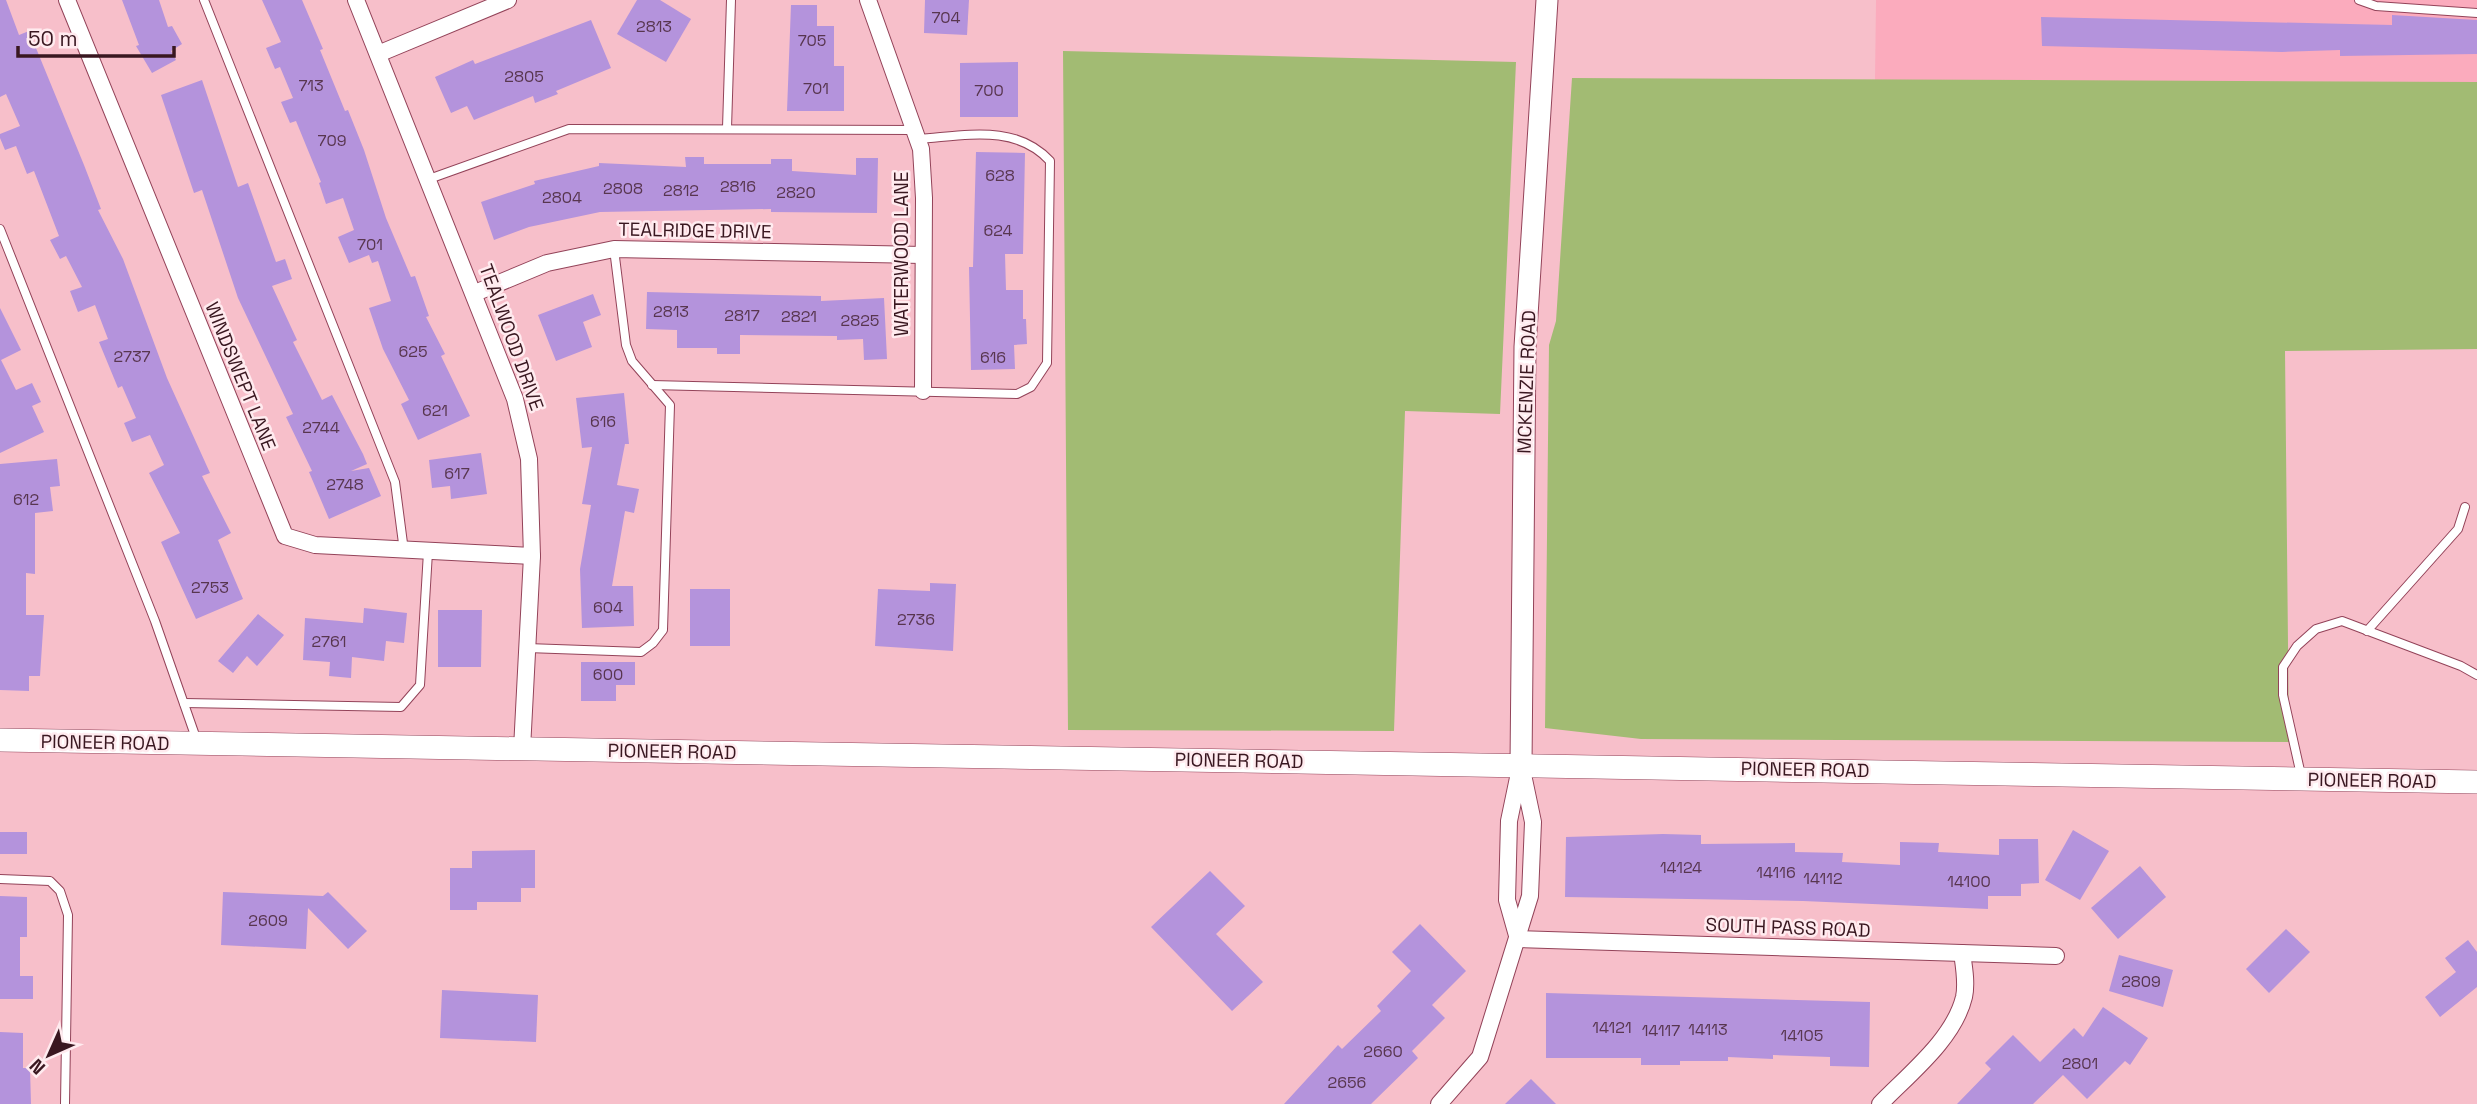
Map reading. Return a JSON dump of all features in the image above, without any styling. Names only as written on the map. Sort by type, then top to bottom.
[{"type":"main road","name":"PIONEER ROAD","points":[[0,740],[2477,782]]},
{"type":"street","name":"WINDSWEPT LANE","points":[[67,0],[285,536],[315,545],[532,556]]},
{"type":"street","name":"TEALWOOD DRIVE","points":[[356,0],[515,399],[529,459],[532,556],[522,749]]},
{"type":"street","name":"WATERWOOD LANE","points":[[868,0],[916,135],[924,198],[922,391]]},
{"type":"street","name":"MCKENZIE ROAD","points":[[1521,765],[1525,347],[1547,0]]},
{"type":"street","points":[[377,54],[500,2]]},
{"type":"street","name":"TEALRIDGE DRIVE","points":[[475,293],[547,262],[614,249],[923,255]]},
{"type":"street","points":[[1518,939],[1507,900],[1509,821],[1521,765]]},
{"type":"street","points":[[1439,1104],[1480,1057],[1530,896],[1533,821],[1521,765]]},
{"type":"street","name":"SOUTH PASS ROAD","points":[[1518,939],[2056,956]]},
{"type":"street","points":[[1880,1104],[1942,1038],[1955,1018],[1964,996],[1962,953]]},
{"type":"lane","points":[[204,0],[395,482],[404,551]]},
{"type":"lane","points":[[727,128],[731,0]]},
{"type":"lane","points":[[2359,0],[2376,6],[2477,13]]},
{"type":"lane","points":[[429,179],[569,130],[727,128],[916,135],[1006,134],[1037,147],[1049,161],[1047,363],[1031,387],[1017,394],[652,385]]},
{"type":"lane","points":[[0,229],[150,609],[198,744]]},
{"type":"lane","points":[[527,648],[640,652],[653,643],[663,630],[670,405],[632,361],[626,345],[614,249]]},
{"type":"lane","points":[[2367,631],[2458,529],[2465,507]]},
{"type":"lane","points":[[184,703],[401,707],[420,685],[428,552]]},
{"type":"lane","points":[[2302,778],[2283,695],[2283,667],[2297,646],[2316,629],[2342,621],[2461,666],[2477,675]]},
{"type":"lane","points":[[0,878],[50,881],[65,901],[68,915],[65,1104]]},
{"type":"shaded area","points":[[1876,0],[2477,0],[2477,82],[1875,81]]},
{"type":"green space","points":[[1063,51],[1516,62],[1500,414],[1405,411],[1394,731],[1068,730]]},
{"type":"green space","points":[[1572,78],[2477,82],[2477,349],[2285,351],[2289,742],[1641,739],[1545,728],[1549,345],[1556,321]]},
{"type":"building","points":[[0,0],[6,0],[19,35],[29,31],[101,209],[98,210],[123,259],[167,378],[210,473],[202,476],[231,533],[218,540],[243,599],[196,619],[161,542],[180,533],[149,473],[164,465],[150,435],[132,442],[124,423],[136,418],[122,386],[118,388],[99,342],[108,339],[95,305],[78,312],[70,291],[82,287],[66,256],[60,259],[50,240],[59,236],[34,171],[27,174],[16,146],[5,150],[0,138],[0,134],[20,126],[6,94],[0,97]]},
{"type":"building","points":[[122,0],[159,0],[168,27],[172,26],[182,44],[171,51],[176,60],[152,73],[136,46],[139,45]]},
{"type":"building","points":[[262,0],[302,0],[345,111],[348,110],[364,150],[386,218],[411,277],[415,276],[429,316],[426,317],[445,354],[441,356],[470,416],[418,440],[401,404],[409,400],[383,349],[369,308],[391,301],[378,261],[372,263],[369,255],[349,263],[338,237],[354,230],[343,198],[326,204],[319,183],[321,182],[296,121],[290,123],[281,102],[293,98],[280,67],[275,69],[266,48],[281,42]]},
{"type":"building","points":[[637,0],[660,0],[691,19],[666,62],[617,34]]},
{"type":"building","points":[[925,0],[969,0],[967,35],[924,33]]},
{"type":"building","points":[[791,5],[817,5],[817,26],[834,26],[834,66],[844,66],[844,111],[787,111]]},
{"type":"building","points":[[2392,15],[2477,20],[2477,54],[2340,56],[2340,50],[2282,52],[2042,46],[2041,17],[2392,25]]},
{"type":"building","points":[[591,20],[611,68],[556,91],[558,94],[535,103],[533,96],[474,120],[467,106],[451,113],[435,77],[473,60],[475,64]]},
{"type":"building","points":[[1018,62],[1018,117],[960,117],[960,63]]},
{"type":"building","points":[[202,80],[238,187],[248,183],[276,262],[285,259],[292,279],[272,286],[297,340],[293,342],[322,400],[332,395],[363,454],[367,464],[351,471],[369,468],[381,496],[329,519],[309,472],[312,471],[286,417],[293,414],[238,298],[202,190],[194,193],[161,95]]},
{"type":"building","points":[[976,152],[1025,153],[1023,254],[1005,254],[1006,290],[1023,290],[1023,319],[1026,319],[1027,344],[1014,345],[1015,369],[971,370],[969,267],[973,267]]},
{"type":"building","points":[[685,157],[704,157],[704,164],[771,164],[771,159],[792,159],[792,171],[856,175],[856,158],[878,158],[877,213],[771,212],[771,209],[600,212],[529,227],[494,240],[481,202],[535,184],[534,181],[599,166],[599,163],[686,167]]},
{"type":"building","points":[[647,292],[821,296],[821,301],[884,298],[887,359],[864,360],[863,339],[837,340],[837,336],[740,335],[740,354],[717,354],[717,348],[677,348],[677,330],[646,329]]},
{"type":"building","points":[[593,294],[601,315],[583,322],[592,347],[556,361],[538,315]]},
{"type":"building","points":[[0,308],[21,350],[1,360],[16,390],[32,383],[41,402],[32,406],[44,432],[0,453]]},
{"type":"building","points":[[624,393],[629,444],[625,444],[617,485],[639,489],[634,513],[625,511],[612,586],[633,586],[634,626],[582,628],[580,569],[591,505],[582,504],[592,447],[582,448],[576,398]]},
{"type":"building","points":[[481,453],[487,494],[451,499],[450,486],[432,488],[429,460]]},
{"type":"building","points":[[57,459],[60,486],[50,487],[53,511],[35,513],[35,574],[26,573],[26,615],[44,615],[40,676],[29,676],[29,691],[0,690],[0,464]]},
{"type":"building","points":[[930,583],[956,584],[953,651],[875,646],[878,589],[930,591]]},
{"type":"building","points":[[690,589],[730,589],[730,646],[690,646]]},
{"type":"building","points":[[364,608],[407,613],[404,643],[386,641],[384,661],[352,657],[351,678],[329,676],[330,662],[303,660],[305,618],[363,623]]},
{"type":"building","points":[[438,610],[482,610],[481,667],[438,667]]},
{"type":"building","points":[[258,614],[284,635],[257,666],[247,656],[233,673],[218,661]]},
{"type":"building","points":[[581,662],[635,662],[635,685],[616,685],[616,701],[581,701]]},
{"type":"building","points":[[2073,830],[2109,851],[2080,900],[2045,880]]},
{"type":"building","points":[[0,832],[27,832],[27,854],[0,854]]},
{"type":"building","points":[[1701,835],[1701,844],[1795,843],[1795,852],[1843,853],[1842,862],[1900,865],[1900,842],[1939,843],[1938,852],[1999,855],[1999,839],[2038,839],[2039,883],[2021,884],[2021,896],[1988,896],[1988,909],[1803,901],[1565,897],[1566,837]]},
{"type":"building","points":[[535,850],[535,888],[521,888],[521,902],[477,902],[477,910],[450,910],[450,868],[472,868],[472,851]]},
{"type":"building","points":[[2140,866],[2166,897],[2118,939],[2091,908]]},
{"type":"building","points":[[1210,871],[1245,906],[1216,934],[1263,982],[1232,1011],[1151,927]]},
{"type":"building","points":[[223,892],[323,896],[328,892],[367,931],[348,949],[308,908],[306,949],[221,945]]},
{"type":"building","points":[[0,896],[27,897],[27,937],[20,937],[20,976],[33,976],[33,999],[0,999]]},
{"type":"building","points":[[1420,924],[1466,971],[1432,1005],[1445,1018],[1412,1051],[1418,1058],[1371,1104],[1284,1104],[1338,1045],[1342,1049],[1381,1011],[1377,1006],[1411,971],[1392,952]]},
{"type":"building","points":[[2286,929],[2310,952],[2269,993],[2246,969]]},
{"type":"building","points":[[2468,940],[2477,952],[2477,987],[2440,1017],[2425,997],[2456,972],[2445,958]]},
{"type":"building","points":[[2119,955],[2173,970],[2163,1007],[2109,991]]},
{"type":"building","points":[[442,990],[538,995],[536,1042],[440,1038]]},
{"type":"building","points":[[1546,993],[1870,1002],[1869,1067],[1830,1066],[1830,1057],[1773,1055],[1773,1059],[1728,1057],[1728,1061],[1680,1061],[1680,1065],[1641,1065],[1641,1058],[1546,1058]]},
{"type":"building","points":[[2103,1007],[2148,1038],[2130,1065],[2125,1061],[2087,1099],[2063,1075],[2033,1104],[1957,1104],[1991,1069],[1985,1063],[2013,1035],[2040,1062],[2074,1028],[2083,1037]]},
{"type":"building","points":[[0,1032],[23,1033],[23,1068],[30,1068],[31,1104],[0,1104]]},
{"type":"building","points":[[1531,1079],[1556,1104],[1505,1104]]}]
